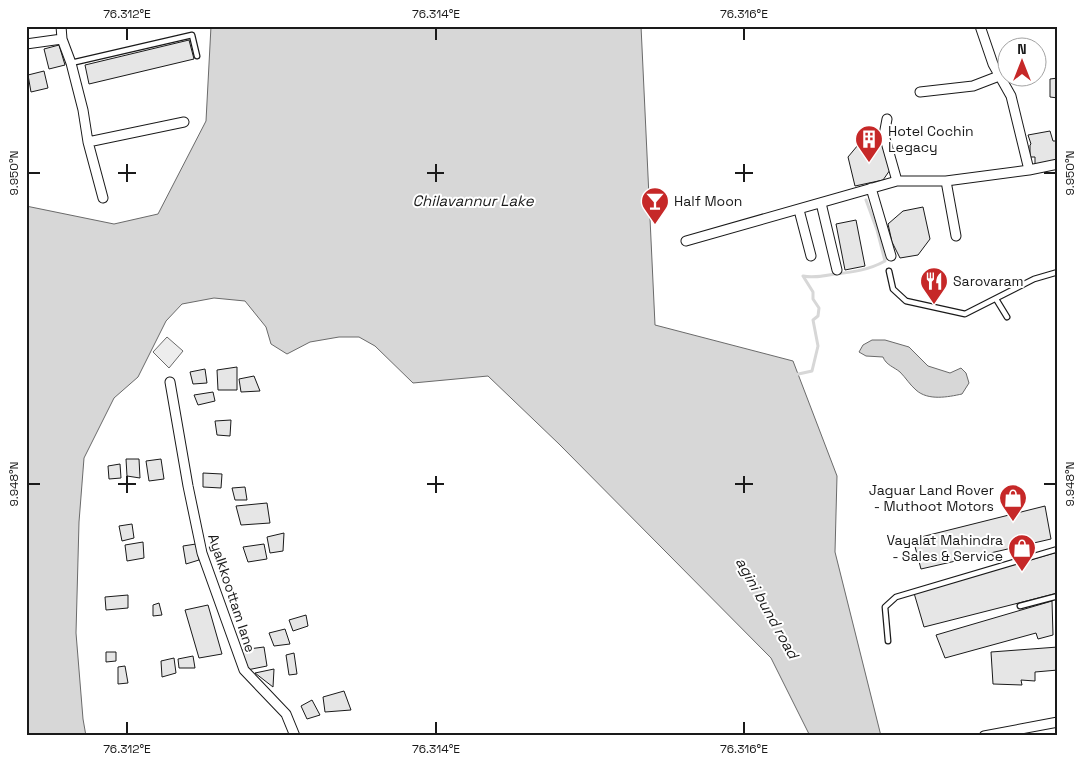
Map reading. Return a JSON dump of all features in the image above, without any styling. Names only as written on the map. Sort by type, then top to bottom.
[{"type":"street","points":[[61,26],[62,38],[71,63],[83,110],[88,142],[103,198]]},
{"type":"street","points":[[980,26],[996,69]]},
{"type":"street","points":[[26,44],[62,38]]},
{"type":"street","points":[[920,92],[973,86],[996,77]]},
{"type":"street","points":[[1007,88],[1011,96],[1029,170]]},
{"type":"street","points":[[887,119],[884,136],[897,181]]},
{"type":"street","points":[[88,142],[184,122]]},
{"type":"street","points":[[686,242],[897,181],[946,181],[1029,170],[1058,164]]},
{"type":"street","points":[[946,181],[956,236]]},
{"type":"street","points":[[871,188],[891,256]]},
{"type":"street","points":[[821,203],[837,270]]},
{"type":"street","points":[[799,210],[811,256]]},
{"type":"street","name":"Ayalkkoottam lane","points":[[170,382],[188,486],[205,562],[244,670],[286,714],[295,736]]},
{"type":"street","points":[[984,736],[1058,722]]},
{"type":"lane","points":[[71,63],[192,35],[197,56]]},
{"type":"lane","points":[[889,271],[893,289],[906,301],[965,314],[1034,279],[1058,272]]},
{"type":"lane","points":[[996,299],[1006,317]]},
{"type":"lane","points":[[888,641],[885,607],[896,597],[1058,549]]},
{"type":"lane","points":[[1020,606],[1058,596]]},
{"type":"shaded area","points":[[167,337],[183,351],[169,368],[153,352]]},
{"type":"water","name":"Chilavannur Lake","points":[[211,26],[641,26],[655,325],[793,361],[837,476],[835,552],[881,736],[810,736],[771,658],[559,444],[488,376],[413,383],[375,346],[359,337],[339,337],[310,342],[287,354],[271,344],[266,327],[245,301],[214,298],[182,304],[166,321],[138,377],[114,398],[84,458],[79,522],[76,633],[86,736],[26,736],[26,206],[114,224],[158,214],[206,121]]},
{"type":"water","points":[[872,340],[885,340],[909,347],[928,366],[950,373],[961,368],[966,373],[969,383],[962,394],[938,397],[926,396],[914,388],[883,357],[866,356],[859,352],[863,345]]},
{"type":"building","points":[[189,40],[194,59],[89,84],[85,65]]},
{"type":"building","points":[[59,45],[65,65],[49,69],[44,49]]},
{"type":"building","points":[[44,71],[48,88],[31,92],[28,75]]},
{"type":"building","points":[[1058,78],[1058,98],[1050,97],[1050,79]]},
{"type":"building","points":[[1050,131],[1053,141],[1058,141],[1058,161],[1035,165],[1035,157],[1030,157],[1031,144],[1028,135]]},
{"type":"building","name":"Hotel Cochin Legacy","points":[[880,139],[890,170],[883,180],[855,186],[848,157],[858,145]]},
{"type":"building","points":[[923,207],[930,239],[918,255],[900,258],[892,242],[888,224],[903,211]]},
{"type":"building","points":[[856,220],[865,266],[845,270],[836,224]]},
{"type":"building","points":[[237,367],[237,390],[218,390],[217,370]]},
{"type":"building","points":[[205,369],[207,383],[193,384],[190,372]]},
{"type":"building","points":[[254,376],[260,391],[241,392],[239,379]]},
{"type":"building","points":[[213,392],[215,401],[198,405],[194,395]]},
{"type":"building","points":[[231,420],[230,436],[217,435],[215,421]]},
{"type":"building","points":[[126,459],[139,459],[140,478],[127,476]]},
{"type":"building","points":[[161,459],[164,479],[149,481],[146,461]]},
{"type":"building","points":[[120,464],[121,478],[109,479],[108,466]]},
{"type":"building","points":[[203,473],[222,474],[221,488],[203,487]]},
{"type":"building","points":[[245,487],[247,500],[235,500],[232,488]]},
{"type":"building","points":[[267,503],[270,523],[241,525],[236,506]]},
{"type":"building","name":"Jaguar Land Rover - Muthoot Motors","points":[[1045,506],[1051,539],[921,569],[913,539]]},
{"type":"building","points":[[132,524],[134,538],[122,541],[119,526]]},
{"type":"building","points":[[284,533],[283,551],[270,553],[267,537]]},
{"type":"building","points":[[143,542],[144,558],[127,561],[125,545]]},
{"type":"building","points":[[196,544],[199,560],[186,564],[183,546]]},
{"type":"building","points":[[264,544],[267,559],[248,562],[243,547]]},
{"type":"building","name":"Vayalat Mahindra - Sales & Service","points":[[1058,552],[1058,593],[924,627],[914,593]]},
{"type":"building","points":[[128,595],[128,608],[106,610],[105,597]]},
{"type":"building","points":[[1052,601],[1053,635],[1038,639],[1036,633],[945,658],[936,635]]},
{"type":"building","points":[[159,603],[162,615],[153,616],[153,605]]},
{"type":"building","points":[[208,605],[222,654],[199,658],[185,610]]},
{"type":"building","points":[[306,615],[308,626],[293,631],[289,620]]},
{"type":"building","points":[[285,629],[290,644],[274,646],[269,633]]},
{"type":"building","points":[[264,647],[267,666],[247,670],[241,650]]},
{"type":"building","points":[[1058,647],[1058,670],[1035,672],[1035,681],[1021,680],[1022,685],[993,684],[991,652]]},
{"type":"building","points":[[106,652],[116,652],[116,661],[106,662]]},
{"type":"building","points":[[294,653],[297,674],[289,675],[286,655]]},
{"type":"building","points":[[193,656],[195,668],[179,668],[178,659]]},
{"type":"building","points":[[174,658],[176,673],[162,677],[161,661]]},
{"type":"building","points":[[125,666],[128,683],[118,684],[118,667]]},
{"type":"building","points":[[274,669],[273,687],[255,673]]},
{"type":"building","points":[[344,691],[351,710],[325,712],[323,697]]},
{"type":"building","points":[[312,700],[320,715],[307,719],[301,706]]},
{"type":"waterway","points":[[794,375],[812,371],[818,346],[813,320],[818,316],[819,308],[813,299],[813,292],[803,276],[811,277],[867,269],[885,261],[877,230],[866,200]]},
{"type":"place","name":"Hotel Cochin Legacy","points":[[869,163]]},
{"type":"place","name":"Half Moon","points":[[655,225]]},
{"type":"place","name":"Sarovaram","points":[[934,305]]},
{"type":"place","name":"Jaguar Land Rover - Muthoot Motors","points":[[1013,522]]},
{"type":"place","name":"Vayalat Mahindra - Sales & Service","points":[[1022,572]]},
{"type":"water label","name":"agini bund road","points":[[767,608]]}]
